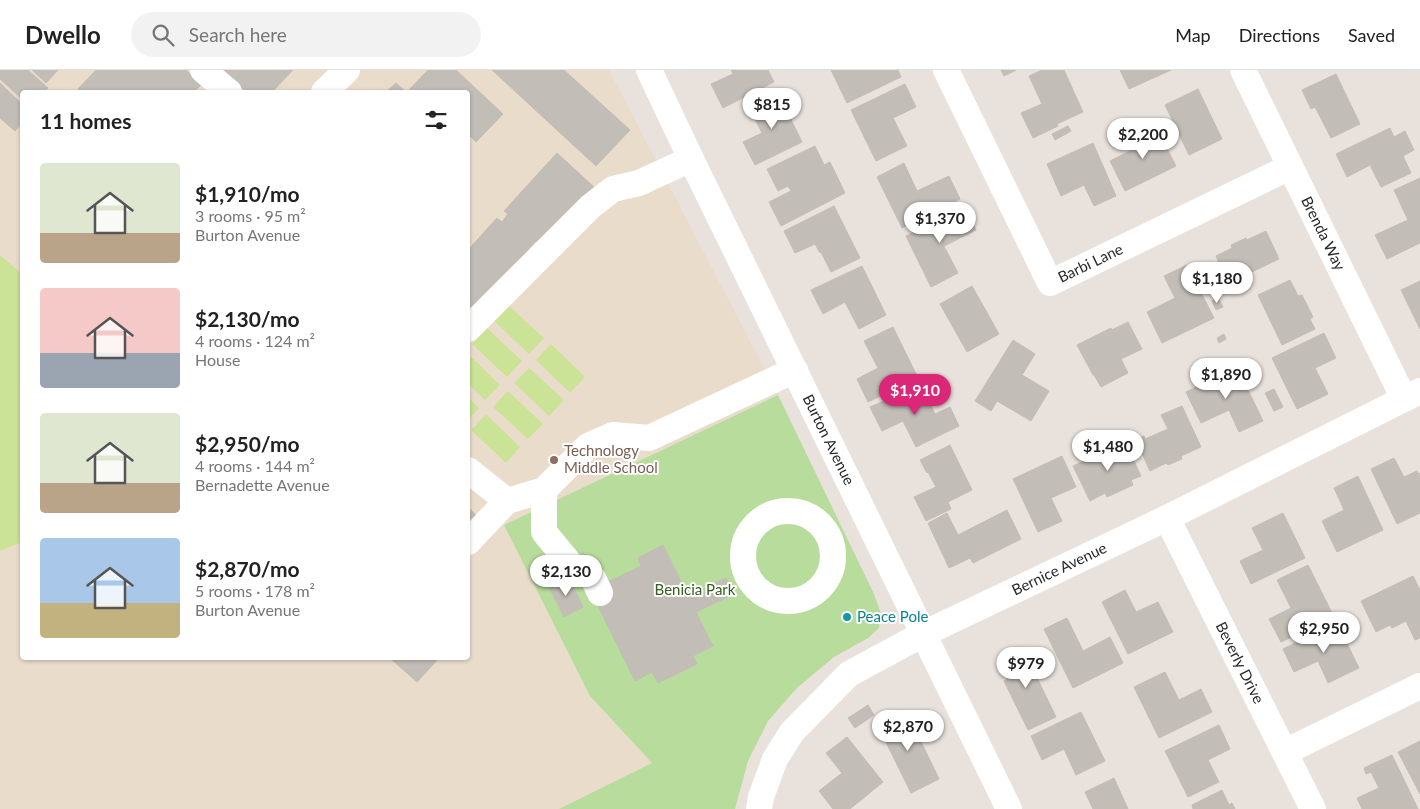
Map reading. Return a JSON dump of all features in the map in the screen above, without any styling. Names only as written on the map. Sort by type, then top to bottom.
[{"type":"street","points":[[203,70],[227,90]]},
{"type":"street","points":[[326,90],[347,70]]},
{"type":"street","name":"Burton Avenue","points":[[649,70],[1010,809]]},
{"type":"street","name":"Barbi Lane","points":[[946,70],[1050,283],[1290,167]]},
{"type":"street","name":"Brenda Way","points":[[1243,70],[1290,167],[1412,395]]},
{"type":"street","points":[[470,327],[591,206],[613,189],[639,183],[691,159]]},
{"type":"street","points":[[470,540],[507,501],[544,490],[588,446],[613,435],[649,438],[795,370]]},
{"type":"street","name":"Bernice Avenue","points":[[759,809],[761,797],[775,759],[792,732],[849,674],[923,634],[1167,518],[1412,395]]},
{"type":"street","points":[[470,472],[507,501]]},
{"type":"street","points":[[544,490],[544,532],[572,566],[593,578],[600,593]]},
{"type":"street","name":"Beverly Drive","points":[[1167,518],[1313,809]]},
{"type":"street","points":[[829,536],[844,532],[868,520]]},
{"type":"street","points":[[1285,752],[1420,686]]},
{"type":"shaded area","name":"Technology Middle School","points":[[0,70],[609,70],[778,395],[504,525],[590,696],[652,763],[559,809],[0,809]]},
{"type":"green space","points":[[0,255],[20,272],[20,543],[0,551]]},
{"type":"green space","points":[[509,306],[544,338],[529,354],[494,321]]},
{"type":"green space","points":[[487,328],[522,361],[507,377],[472,344]]},
{"type":"green space","points":[[551,344],[585,377],[570,393],[536,360]]},
{"type":"green space","points":[[470,356],[500,385],[485,400],[470,386]]},
{"type":"green space","points":[[529,368],[564,400],[549,416],[514,383]]},
{"type":"green space","points":[[508,391],[543,424],[528,439],[493,407]]},
{"type":"green space","name":"Benicia Park","points":[[778,395],[874,594],[881,614],[879,628],[868,638],[834,657],[797,688],[768,721],[748,761],[735,809],[559,809],[652,763],[590,696],[504,525]]},
{"type":"green space","points":[[470,399],[479,408],[470,418]]},
{"type":"green space","points":[[486,414],[520,447],[506,463],[471,430]]},
{"type":"building","points":[[0,70],[28,70],[48,88],[46,90],[20,90],[20,97],[0,79]]},
{"type":"building","points":[[32,70],[58,70],[46,83]]},
{"type":"building","points":[[96,70],[186,70],[202,84],[196,90],[78,89]]},
{"type":"building","points":[[222,70],[293,70],[274,90],[244,90]]},
{"type":"building","points":[[428,70],[456,70],[503,114],[476,142],[470,136],[470,90],[409,90]]},
{"type":"building","points":[[492,70],[564,70],[630,130],[596,166]]},
{"type":"building","points":[[731,70],[768,70],[774,82],[723,108],[711,84],[733,74]]},
{"type":"building","points":[[831,70],[898,70],[901,77],[847,103]]},
{"type":"building","points":[[1001,70],[1016,70],[1004,76]]},
{"type":"building","points":[[1042,70],[1064,70],[1083,112],[1033,138],[1021,113],[1042,104],[1029,76]]},
{"type":"building","points":[[1120,70],[1171,70],[1129,89]]},
{"type":"building","points":[[1336,74],[1360,124],[1331,138],[1315,107],[1311,109],[1302,90]]},
{"type":"building","points":[[0,83],[20,102],[20,125],[15,131],[0,118]]},
{"type":"building","points":[[396,83],[404,90],[388,90]]},
{"type":"building","points":[[905,84],[916,107],[893,118],[907,146],[876,161],[851,110]]},
{"type":"building","points":[[1198,89],[1222,139],[1189,155],[1165,105]]},
{"type":"building","points":[[778,93],[802,142],[755,165],[743,142],[762,133],[749,107]]},
{"type":"building","points":[[1068,126],[1071,131],[1055,140],[1052,134]]},
{"type":"building","points":[[1156,127],[1176,166],[1125,191],[1110,161],[1138,147],[1134,138]]},
{"type":"building","points":[[1390,128],[1394,137],[1405,131],[1414,150],[1403,156],[1411,173],[1381,187],[1370,165],[1347,177],[1336,154]]},
{"type":"building","points":[[1093,143],[1116,196],[1094,206],[1084,185],[1061,196],[1047,164]]},
{"type":"building","points":[[815,146],[824,165],[830,162],[845,193],[781,226],[769,202],[791,191],[788,186],[778,191],[767,169]]},
{"type":"building","points":[[557,153],[595,188],[542,246],[536,241],[530,248],[535,253],[470,313],[470,248],[497,218],[502,222],[508,214],[504,211]]},
{"type":"building","points":[[904,163],[917,191],[949,176],[960,199],[902,228],[877,177]]},
{"type":"building","points":[[1420,178],[1420,243],[1387,259],[1375,235],[1408,220],[1394,190]]},
{"type":"building","points":[[834,206],[860,258],[831,272],[815,244],[795,253],[784,231]]},
{"type":"building","points":[[965,206],[976,230],[944,246],[958,273],[931,287],[906,236]]},
{"type":"building","points":[[1266,231],[1279,259],[1237,279],[1238,283],[1230,287],[1216,256],[1232,248],[1231,245]]},
{"type":"building","points":[[1187,265],[1214,318],[1162,343],[1147,312],[1175,298],[1164,276]]},
{"type":"building","points":[[862,266],[886,315],[859,329],[845,302],[823,314],[811,290]]},
{"type":"building","points":[[1290,280],[1298,296],[1302,295],[1313,317],[1310,319],[1315,329],[1282,345],[1258,295]]},
{"type":"building","points":[[1420,281],[1420,329],[1401,290]]},
{"type":"building","points":[[972,286],[999,334],[967,352],[940,304]]},
{"type":"building","points":[[1218,298],[1223,307],[1216,310],[1212,301]]},
{"type":"building","points":[[1128,322],[1142,349],[1121,359],[1128,373],[1101,387],[1077,345],[1111,328],[1112,330]]},
{"type":"building","points":[[893,327],[918,378],[868,402],[857,379],[878,368],[864,341]]},
{"type":"building","points":[[1324,333],[1336,358],[1315,368],[1328,394],[1297,409],[1272,358]]},
{"type":"building","points":[[1224,334],[1226,339],[1219,343],[1217,338]]},
{"type":"building","points":[[1013,340],[1035,354],[1022,375],[1049,391],[1031,421],[997,401],[991,411],[975,401]]},
{"type":"building","points":[[1237,367],[1263,421],[1239,432],[1229,410],[1201,423],[1186,392]]},
{"type":"building","points":[[921,385],[935,414],[950,407],[959,426],[916,447],[903,421],[882,431],[870,407]]},
{"type":"building","points":[[1274,389],[1283,407],[1274,411],[1265,393]]},
{"type":"building","points":[[1182,406],[1201,447],[1181,456],[1182,459],[1168,465],[1166,463],[1150,471],[1136,440],[1144,436],[1145,439],[1168,429],[1161,415]]},
{"type":"building","points":[[1125,442],[1141,476],[1131,480],[1133,485],[1107,497],[1105,493],[1090,501],[1073,466]]},
{"type":"building","points":[[950,445],[972,490],[948,502],[951,509],[926,521],[914,497],[936,487],[920,460]]},
{"type":"building","points":[[1062,456],[1076,487],[1051,498],[1062,521],[1038,532],[1013,479]]},
{"type":"building","points":[[1394,458],[1404,477],[1417,471],[1418,474],[1420,473],[1420,513],[1397,524],[1371,469]]},
{"type":"building","points":[[1358,476],[1383,530],[1337,552],[1322,521],[1344,510],[1334,488]]},
{"type":"building","points":[[470,509],[477,516],[470,524]]},
{"type":"building","points":[[1007,510],[1021,539],[973,563],[970,558],[949,568],[928,523],[947,513],[958,535]]},
{"type":"building","points":[[1283,513],[1305,558],[1251,584],[1240,561],[1263,550],[1252,528]]},
{"type":"building","points":[[663,545],[688,596],[726,578],[734,594],[696,612],[713,646],[693,656],[697,664],[658,683],[652,672],[635,681],[595,600],[613,591],[608,582],[641,566],[638,558]]},
{"type":"building","points":[[1308,565],[1334,617],[1281,642],[1269,619],[1291,608],[1277,580]]},
{"type":"building","points":[[1413,576],[1420,590],[1420,638],[1415,640],[1406,621],[1392,628],[1390,625],[1376,632],[1361,601]]},
{"type":"building","points":[[569,578],[583,607],[564,617],[549,587]]},
{"type":"building","points":[[1125,590],[1136,612],[1158,602],[1173,632],[1128,654],[1102,602]]},
{"type":"building","points":[[1067,618],[1083,651],[1110,637],[1123,663],[1073,688],[1044,629]]},
{"type":"building","points":[[1337,623],[1359,668],[1328,683],[1318,661],[1294,672],[1283,649]]},
{"type":"building","points":[[1022,647],[1056,717],[1028,730],[1004,681],[1008,679],[998,658]]},
{"type":"building","points":[[392,660],[437,660],[417,682]]},
{"type":"building","points":[[1165,672],[1179,700],[1201,689],[1212,712],[1159,738],[1134,687]]},
{"type":"building","points":[[868,705],[874,715],[855,728],[848,718]]},
{"type":"building","points":[[901,710],[910,729],[914,727],[939,779],[911,793],[876,722]]},
{"type":"building","points":[[1081,712],[1105,761],[1076,775],[1064,749],[1042,760],[1031,736]]},
{"type":"building","points":[[1219,725],[1230,749],[1208,760],[1219,782],[1188,797],[1165,751]]},
{"type":"building","points":[[847,737],[883,782],[850,809],[833,809],[819,791],[842,773],[826,753]]},
{"type":"building","points":[[1420,741],[1420,794],[1398,752]]},
{"type":"building","points":[[1392,755],[1418,809],[1362,809],[1357,798],[1379,788],[1371,772],[1366,774],[1364,768]]},
{"type":"building","points":[[1114,778],[1128,809],[1093,809],[1085,792]]},
{"type":"building","points":[[1222,790],[1229,805],[1232,803],[1235,809],[1193,809],[1192,805]]},
{"type":"place","name":"Technology Middle School","points":[[554,460]]},
{"type":"place","name":"Peace Pole","points":[[847,617]]}]
